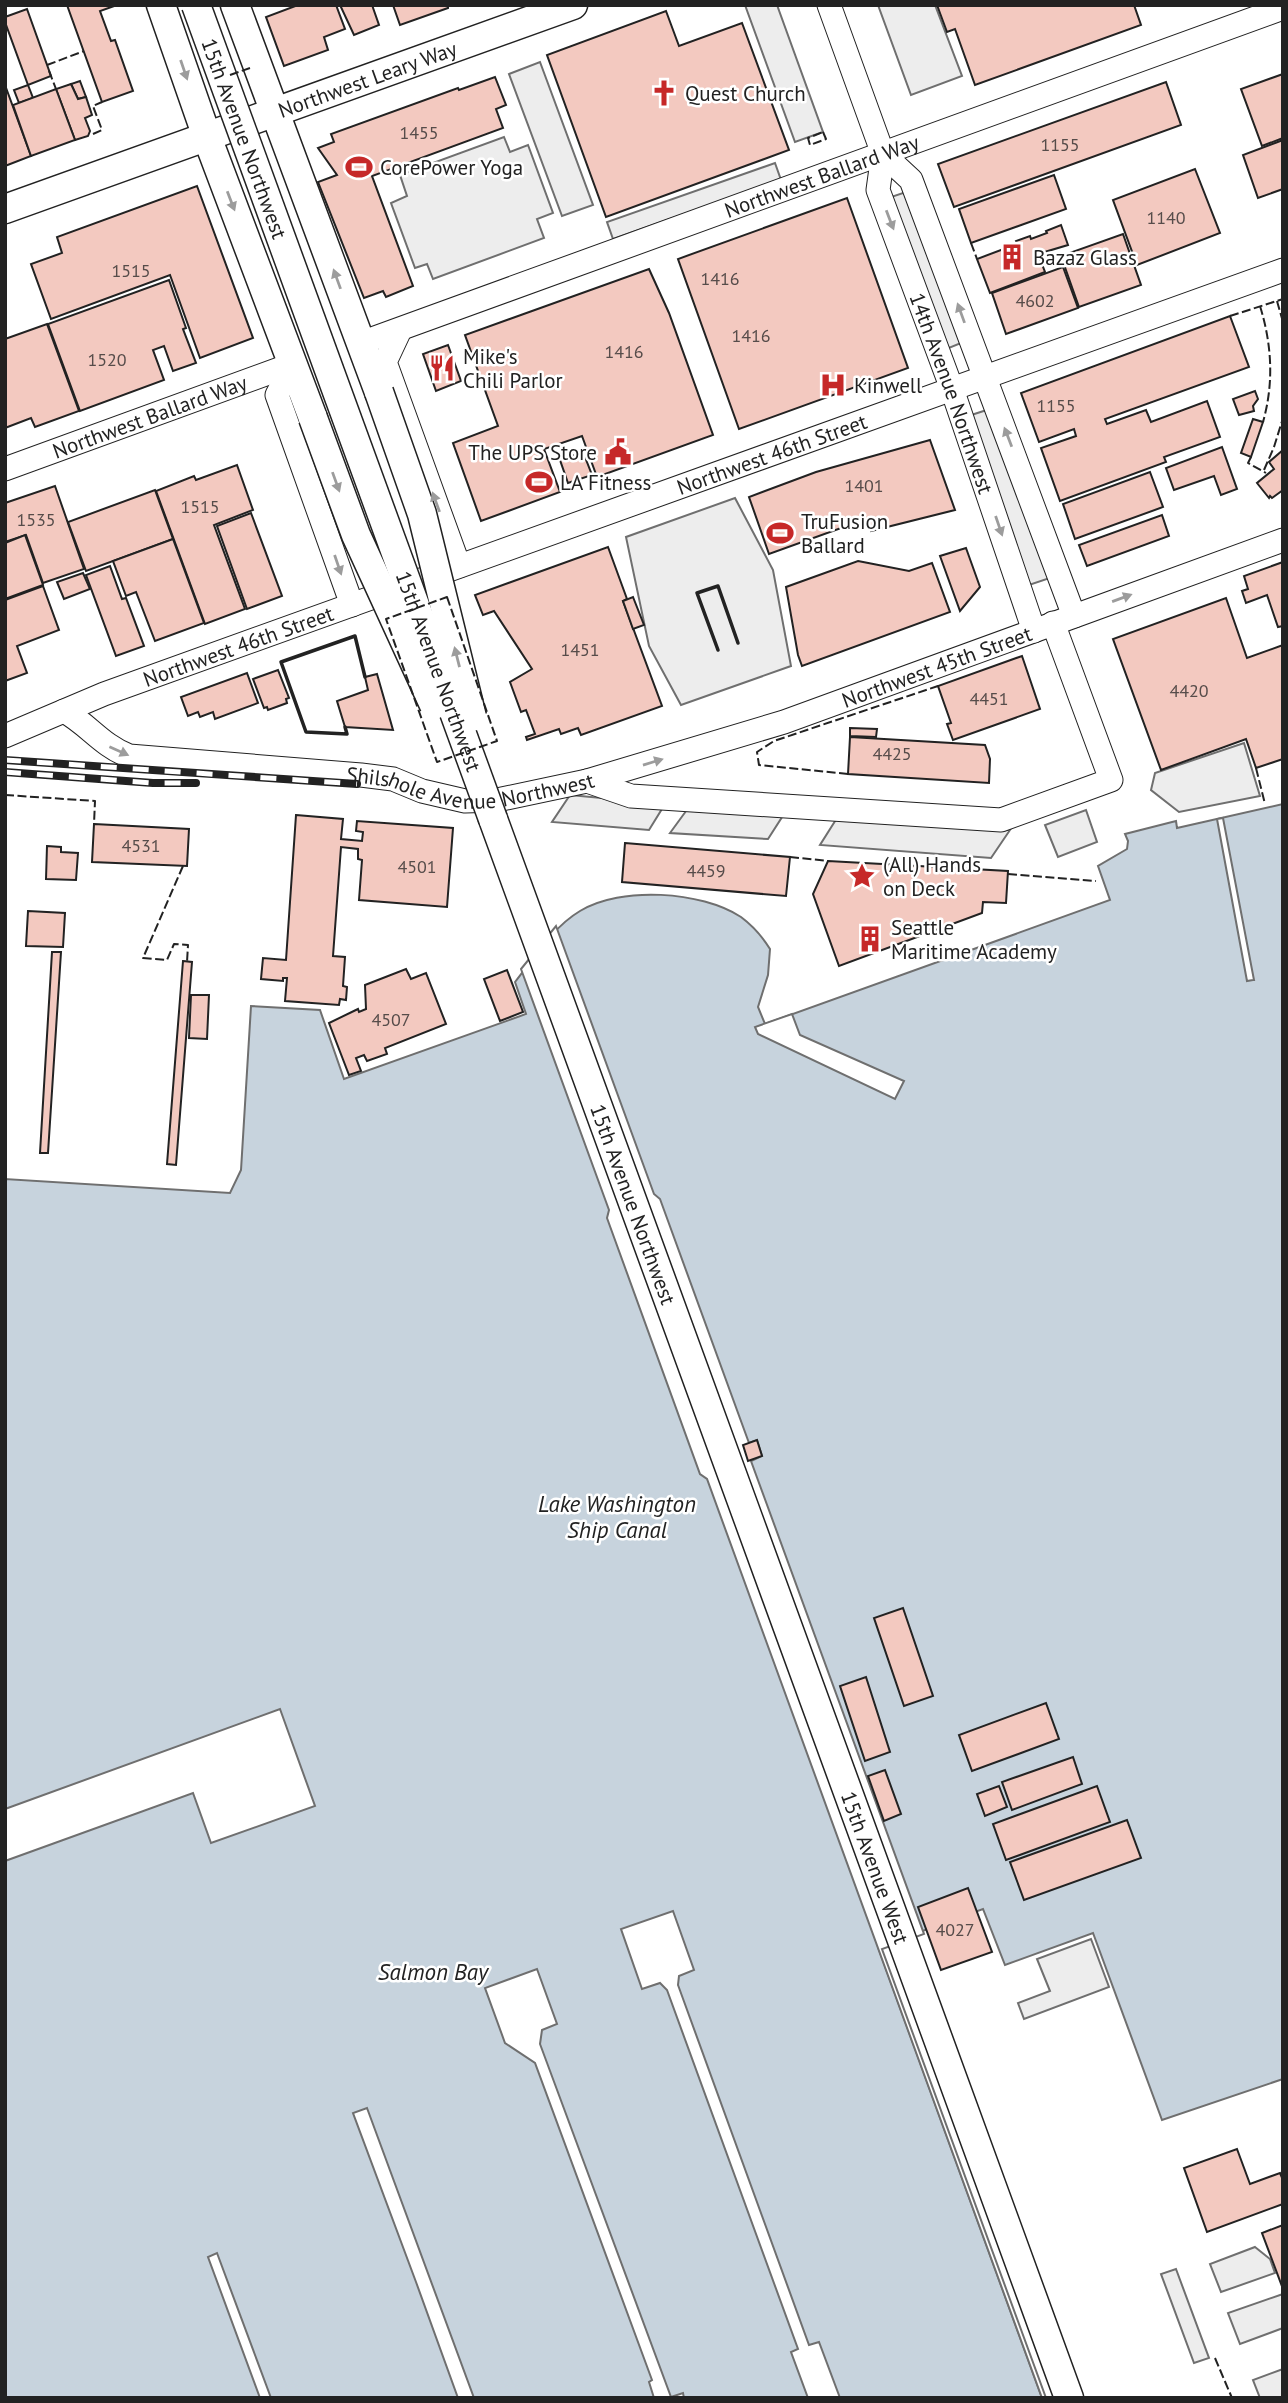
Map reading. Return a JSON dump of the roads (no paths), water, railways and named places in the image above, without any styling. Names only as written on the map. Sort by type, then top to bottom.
[{"type":"main road","name":"15th Avenue Northwest","points":[[161,5],[207,137],[356,535],[452,745],[493,819]]},
{"type":"main road","name":"15th Avenue Northwest","points":[[196,5],[682,1338]]},
{"type":"main road","name":"15th Avenue Northwest","points":[[235,5],[422,514],[477,736],[493,819]]},
{"type":"main road","name":"Northwest Leary Way","points":[[5,209],[573,5]]},
{"type":"main road","name":"15th Avenue West","points":[[682,1338],[1069,2398]]},
{"type":"street","name":"14th Avenue Northwest","points":[[829,5],[883,154],[911,180],[985,377],[1053,623]]},
{"type":"street","name":"Northwest Ballard Way","points":[[361,343],[1283,8]]},
{"type":"street","name":"14th Avenue Northwest","points":[[883,154],[878,190],[953,389],[1053,623],[1111,780]]},
{"type":"street","name":"Northwest 46th Street","points":[[64,711],[113,691],[1283,270]]},
{"type":"street","points":[[400,330],[385,362],[459,566]]},
{"type":"street","name":"Northwest Ballard Way","points":[[5,469],[293,364]]},
{"type":"street","points":[[277,395],[293,364]]},
{"type":"street","points":[[226,388],[261,388],[271,390],[277,395],[352,605]]},
{"type":"street","name":"Northwest 45th Street","points":[[587,781],[784,722],[1283,540]]},
{"type":"street","points":[[5,736],[64,711]]},
{"type":"street","name":"Shilshole Avenue Northwest","points":[[64,711],[82,721],[97,738],[112,749],[129,756],[372,776],[393,779],[422,791],[465,801],[496,800],[587,781],[631,796],[1001,820],[1111,780]]},
{"type":"water","name":"Lake Washington Ship Canal","points":[[1283,804],[1283,2079],[1162,2120],[1093,1933],[1005,1965],[983,1909],[878,1947],[1042,2398],[5,2398],[5,1179],[230,1193],[241,1170],[251,1006],[320,1010],[344,1079],[526,1014],[515,982],[561,925],[597,903],[638,895],[683,897],[724,908],[741,917],[770,949],[768,975],[758,1007],[765,1024],[1110,900],[1098,866],[1127,849],[1125,834],[1176,821],[1177,828]]},
{"type":"railway","points":[[5,760],[357,784]]},
{"type":"railway","points":[[5,772],[153,783],[196,783]]},
{"type":"place","name":"Quest Church","points":[[664,93]]},
{"type":"place","name":"CorePower Yoga","points":[[359,167]]},
{"type":"place","name":"Bazaz Glass","points":[[1012,257]]},
{"type":"place","name":"Mike's Chili Parlor","points":[[442,368]]},
{"type":"place","name":"Kinwell","points":[[833,385]]},
{"type":"place","name":"The UPS Store","points":[[618,452]]},
{"type":"place","name":"LA Fitness","points":[[539,482]]},
{"type":"place","name":"TruFusion Ballard","points":[[780,533]]},
{"type":"place","name":"(All) Hands on Deck","points":[[862,876]]},
{"type":"place","name":"Seattle Maritime Academy","points":[[870,939]]},
{"type":"water label","name":"Salmon Bay","points":[[433,1971]]}]
